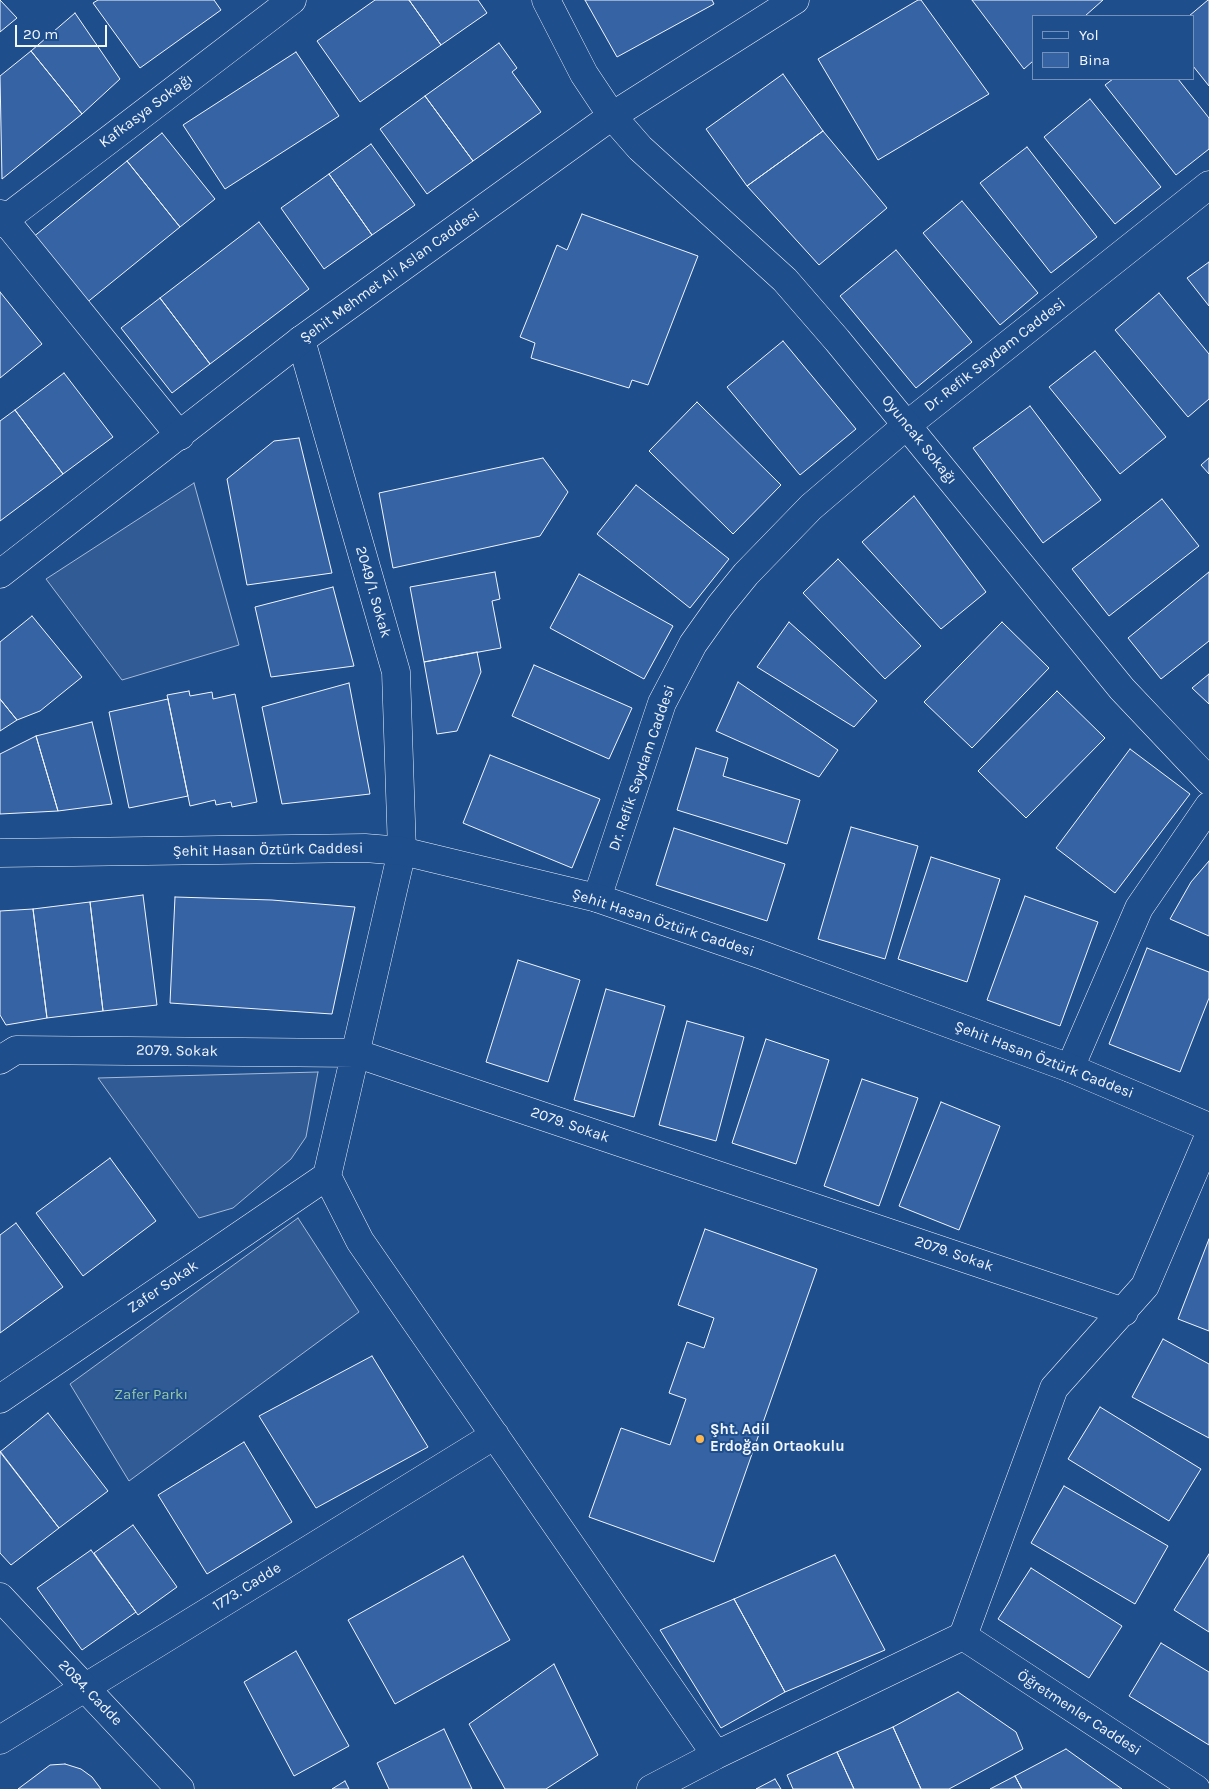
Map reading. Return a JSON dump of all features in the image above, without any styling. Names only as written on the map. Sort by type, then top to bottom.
[{"type":"street","name":"Kafkasya Sokağı","points":[[1,219],[292,0]]},
{"type":"street","name":"Oyuncak Sokağı","points":[[546,0],[584,74],[612,116],[640,148],[785,280],[907,425],[1122,689],[1209,781]]},
{"type":"street","name":"Şehit Mehmet Ali Aslan Caddesi","points":[[0,574],[180,436],[301,340],[612,116],[790,2]]},
{"type":"street","name":"Dr. Refik Saydam Caddesi","points":[[597,898],[662,703],[693,644],[720,606],[779,538],[817,502],[907,425],[1209,185]]},
{"type":"street","points":[[1,219],[180,436]]},
{"type":"street","name":"2049/1. Sokak","points":[[301,340],[396,672],[402,851],[327,1176]]},
{"type":"street","points":[[1070,1068],[1139,908],[1209,806]]},
{"type":"street","name":"Şehit Hasan Öztürk Caddesi","points":[[0,853],[365,848],[402,851],[597,898],[762,955],[1070,1068],[1209,1127]]},
{"type":"street","name":"2079. Sokak","points":[[0,1060],[16,1050],[355,1053],[1124,1312]]},
{"type":"street","points":[[651,1789],[716,1755],[963,1636],[1054,1388],[1146,1286],[1209,1136]]},
{"type":"street","points":[[327,1176],[360,1241],[716,1755]]},
{"type":"street","name":"Zafer Sokak","points":[[0,1399],[327,1176]]},
{"type":"street","name":"1773. Cadde","points":[[0,1740],[494,1435]]},
{"type":"street","name":"2084. Cadde","points":[[0,1597],[180,1789]]},
{"type":"street","name":"Öğretmenler Caddesi","points":[[963,1636],[1196,1789]]},
{"type":"shaded area","points":[[194,483],[239,645],[122,680],[46,579]]},
{"type":"shaded area","points":[[318,1072],[306,1137],[291,1159],[233,1208],[199,1218],[98,1078]]},
{"type":"shaded area","name":"Zafer Parkı","points":[[298,1218],[359,1312],[129,1481],[70,1384]]},
{"type":"building","points":[[0,0],[17,18],[0,32]]},
{"type":"building","points":[[98,0],[214,0],[221,10],[140,68],[93,3]]},
{"type":"building","points":[[375,0],[409,0],[441,45],[360,102],[317,41]]},
{"type":"building","points":[[409,0],[478,0],[487,13],[441,45]]},
{"type":"building","points":[[585,0],[712,0],[714,4],[617,57]]},
{"type":"building","points":[[921,0],[989,94],[878,160],[818,59]]},
{"type":"building","points":[[972,0],[1103,0],[1086,15],[1032,15],[1032,62],[1024,69]]},
{"type":"building","points":[[1209,0],[1209,86],[1194,67],[1194,15],[1190,15]]},
{"type":"building","points":[[75,13],[120,79],[82,114],[31,51]]},
{"type":"building","points":[[499,43],[517,68],[512,72],[541,112],[473,161],[425,96]]},
{"type":"building","points":[[31,51],[82,114],[2,179],[0,76]]},
{"type":"building","points":[[296,52],[339,116],[225,189],[183,125]]},
{"type":"building","points":[[783,74],[823,131],[747,186],[706,129]]},
{"type":"building","points":[[1112,80],[1179,80],[1209,118],[1209,149],[1176,175],[1105,85]]},
{"type":"building","points":[[425,96],[473,161],[427,194],[380,129]]},
{"type":"building","points":[[1090,99],[1161,187],[1115,224],[1044,137]]},
{"type":"building","points":[[823,131],[887,208],[819,265],[747,186]]},
{"type":"building","points":[[162,133],[215,199],[180,227],[127,161]]},
{"type":"building","points":[[371,144],[415,205],[372,235],[329,174]]},
{"type":"building","points":[[1027,147],[1097,237],[1051,273],[980,183]]},
{"type":"building","points":[[127,161],[180,227],[85,304],[32,238]]},
{"type":"building","points":[[329,174],[372,235],[324,269],[281,208]]},
{"type":"building","points":[[962,201],[1038,293],[1000,325],[923,233]]},
{"type":"building","points":[[582,214],[698,256],[648,385],[632,380],[629,388],[531,358],[535,343],[520,337],[557,245],[567,250]]},
{"type":"building","points":[[259,222],[309,289],[210,364],[160,298]]},
{"type":"building","points":[[896,250],[972,342],[916,388],[840,296]]},
{"type":"building","points":[[1209,262],[1209,306],[1187,278]]},
{"type":"building","points":[[0,292],[42,344],[0,378]]},
{"type":"building","points":[[1159,293],[1209,354],[1209,399],[1188,417],[1115,330]]},
{"type":"building","points":[[160,298],[210,364],[172,393],[121,328]]},
{"type":"building","points":[[783,341],[856,429],[800,475],[727,387]]},
{"type":"building","points":[[1095,351],[1166,437],[1120,474],[1049,387]]},
{"type":"building","points":[[64,373],[113,437],[63,474],[15,410]]},
{"type":"building","points":[[697,402],[781,485],[733,534],[649,451]]},
{"type":"building","points":[[1030,406],[1101,500],[1043,543],[973,448]]},
{"type":"building","points":[[15,410],[63,474],[0,521],[0,421]]},
{"type":"building","points":[[299,438],[332,573],[247,585],[227,479],[274,441]]},
{"type":"building","points":[[543,458],[568,492],[540,536],[393,568],[379,493]]},
{"type":"building","points":[[1209,458],[1209,474],[1201,465]]},
{"type":"building","points":[[636,485],[729,559],[690,608],[597,534]]},
{"type":"building","points":[[914,496],[986,592],[941,629],[862,542]]},
{"type":"building","points":[[1162,499],[1199,546],[1109,616],[1072,569]]},
{"type":"building","points":[[838,559],[921,646],[885,679],[803,593]]},
{"type":"building","points":[[495,572],[500,599],[492,601],[501,648],[424,662],[410,587]]},
{"type":"building","points":[[1209,572],[1209,641],[1161,679],[1128,638]]},
{"type":"building","points":[[579,574],[673,626],[644,679],[550,628]]},
{"type":"building","points":[[333,587],[354,666],[271,677],[255,607]]},
{"type":"building","points":[[32,616],[82,677],[40,711],[17,720],[0,699],[0,642]]},
{"type":"building","points":[[789,622],[877,701],[854,727],[757,667]]},
{"type":"building","points":[[1002,622],[1049,668],[972,748],[924,702]]},
{"type":"building","points":[[477,652],[481,672],[457,731],[437,734],[424,662]]},
{"type":"building","points":[[534,665],[632,708],[609,759],[512,716]]},
{"type":"building","points":[[1209,674],[1209,704],[1192,688]]},
{"type":"building","points":[[738,682],[838,750],[819,777],[716,731]]},
{"type":"building","points":[[349,683],[370,794],[282,804],[262,707]]},
{"type":"building","points":[[189,691],[190,696],[212,692],[213,699],[235,694],[257,802],[232,807],[231,802],[216,805],[215,800],[190,806],[167,695]]},
{"type":"building","points":[[1057,691],[1105,738],[1026,818],[978,771]]},
{"type":"building","points":[[0,699],[17,720],[0,731]]},
{"type":"building","points":[[168,699],[188,796],[129,808],[109,712]]},
{"type":"building","points":[[92,722],[112,804],[58,811],[36,736]]},
{"type":"building","points":[[36,736],[58,811],[0,814],[0,754]]},
{"type":"building","points":[[696,748],[728,758],[723,776],[800,800],[787,844],[677,810]]},
{"type":"building","points":[[1130,749],[1190,794],[1115,893],[1056,848]]},
{"type":"building","points":[[490,755],[600,799],[572,868],[463,823]]},
{"type":"building","points":[[851,827],[918,846],[885,959],[818,939]]},
{"type":"building","points":[[674,828],[785,864],[767,921],[656,885]]},
{"type":"building","points":[[931,857],[1000,879],[967,982],[898,959]]},
{"type":"building","points":[[1209,861],[1209,936],[1170,919],[1191,882]]},
{"type":"building","points":[[143,895],[157,1005],[103,1011],[90,902]]},
{"type":"building","points":[[1025,896],[1098,922],[1060,1026],[987,1000]]},
{"type":"building","points":[[175,897],[272,900],[355,907],[332,1014],[170,1003]]},
{"type":"building","points":[[90,902],[103,1011],[47,1018],[33,909]]},
{"type":"building","points":[[33,909],[47,1018],[6,1025],[0,1015],[0,911]]},
{"type":"building","points":[[1147,948],[1209,972],[1209,998],[1180,1072],[1109,1044]]},
{"type":"building","points":[[518,960],[580,980],[548,1082],[486,1062]]},
{"type":"building","points":[[606,989],[665,1006],[634,1117],[574,1100]]},
{"type":"building","points":[[687,1021],[744,1037],[716,1141],[659,1125]]},
{"type":"building","points":[[766,1039],[829,1060],[796,1164],[732,1143]]},
{"type":"building","points":[[862,1079],[918,1098],[879,1206],[824,1186]]},
{"type":"building","points":[[941,1102],[1000,1126],[959,1230],[899,1206]]},
{"type":"building","points":[[110,1158],[156,1221],[83,1276],[36,1213]]},
{"type":"building","points":[[16,1223],[63,1287],[0,1333],[0,1235]]},
{"type":"building","points":[[705,1229],[817,1269],[714,1562],[589,1517],[621,1428],[670,1445],[686,1399],[669,1393],[687,1342],[704,1348],[714,1318],[678,1305]]},
{"type":"building","points":[[1209,1239],[1209,1331],[1178,1319]]},
{"type":"building","points":[[1163,1339],[1209,1364],[1209,1438],[1132,1397]]},
{"type":"building","points":[[372,1356],[428,1447],[316,1508],[259,1416]]},
{"type":"building","points":[[1100,1407],[1201,1469],[1169,1521],[1068,1459]]},
{"type":"building","points":[[48,1413],[108,1491],[59,1528],[0,1452]]},
{"type":"building","points":[[244,1442],[292,1522],[207,1574],[158,1495]]},
{"type":"building","points":[[0,1451],[59,1528],[11,1565],[0,1553]]},
{"type":"building","points":[[1064,1486],[1168,1546],[1135,1604],[1031,1543]]},
{"type":"building","points":[[133,1525],[177,1587],[138,1615],[94,1553]]},
{"type":"building","points":[[91,1550],[136,1612],[82,1650],[37,1588]]},
{"type":"building","points":[[1209,1554],[1209,1632],[1174,1610]]},
{"type":"building","points":[[835,1555],[885,1650],[785,1692],[734,1599]]},
{"type":"building","points":[[463,1556],[510,1640],[395,1704],[348,1620]]},
{"type":"building","points":[[1031,1568],[1122,1626],[1089,1678],[998,1619]]},
{"type":"building","points":[[734,1599],[785,1692],[721,1728],[660,1630]]},
{"type":"building","points":[[1161,1643],[1209,1672],[1209,1745],[1129,1696]]},
{"type":"building","points":[[296,1651],[349,1746],[294,1776],[244,1682]]},
{"type":"building","points":[[554,1664],[598,1755],[546,1789],[505,1789],[469,1724]]},
{"type":"building","points":[[958,1692],[1016,1732],[1023,1749],[949,1789],[921,1789],[893,1727]]},
{"type":"building","points":[[893,1727],[921,1789],[854,1789],[837,1752]]},
{"type":"building","points":[[444,1729],[472,1789],[389,1789],[377,1763]]},
{"type":"building","points":[[1066,1749],[1122,1789],[1022,1789],[1015,1776]]},
{"type":"building","points":[[837,1752],[854,1789],[793,1789],[787,1775]]},
{"type":"building","points":[[65,1764],[81,1769],[92,1777],[101,1789],[18,1789],[50,1765]]},
{"type":"building","points":[[1015,1776],[1022,1789],[990,1789]]},
{"type":"building","points":[[775,1779],[781,1789],[756,1789]]},
{"type":"building","points":[[345,1781],[349,1789],[332,1789]]},
{"type":"place","name":"Şht. Adil Erdoğan Ortaokulu","points":[[700,1439]]}]
